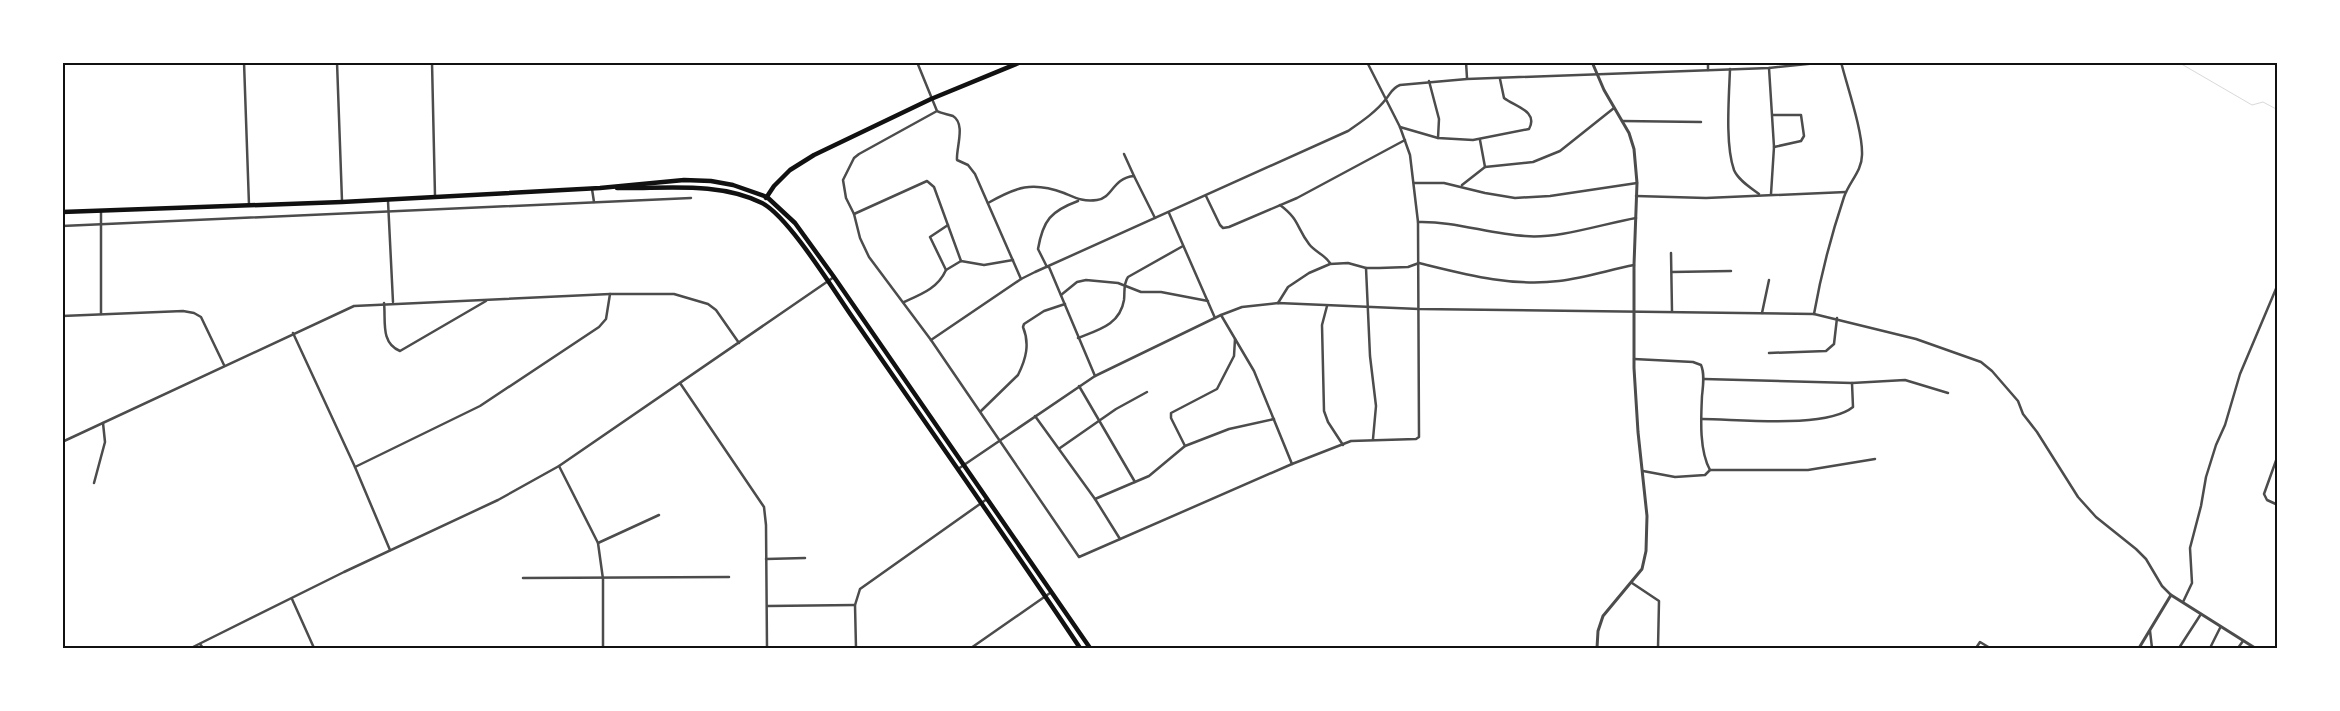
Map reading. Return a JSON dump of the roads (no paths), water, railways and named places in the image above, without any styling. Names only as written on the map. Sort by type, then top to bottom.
[{"type":"main road","points":[[763,204],[781,178],[802,161],[931,99],[1021,62]]},
{"type":"main road","points":[[600,188],[684,180],[733,185],[767,196],[795,222],[988,498],[1090,648]]},
{"type":"main road","points":[[62,212],[342,202],[592,188],[712,189],[763,204],[789,228],[828,282],[958,468],[1080,648]]},
{"type":"street","points":[[244,62],[249,205]]},
{"type":"street","points":[[337,62],[342,202]]},
{"type":"street","points":[[432,62],[435,196]]},
{"type":"street","points":[[918,62],[937,111],[953,116],[957,120],[959,126],[957,160],[968,166],[975,174],[1021,279]]},
{"type":"street","points":[[937,111],[854,158],[843,180],[846,198],[854,214],[860,238],[869,257],[904,302],[981,411],[1079,557],[1292,464],[1344,444],[1373,439],[1416,439],[1419,437],[1418,222],[1410,155],[1400,127],[1367,62]]},
{"type":"street","points":[[1466,62],[1468,79]]},
{"type":"street","points":[[1592,62],[1633,143],[1637,182],[1634,265],[1634,359],[1638,432],[1647,516],[1646,551],[1642,569],[1632,583],[1611,604],[1603,616],[1598,631],[1597,648]]},
{"type":"street","points":[[1708,62],[1708,70]]},
{"type":"street","points":[[931,340],[1021,279],[1348,131],[1363,121],[1400,84],[1468,79],[1769,68],[1827,62]]},
{"type":"street","points":[[1814,314],[1823,266],[1846,192],[1860,168],[1862,154],[1840,62]]},
{"type":"street","points":[[1769,68],[1774,147],[1771,195]]},
{"type":"street","points":[[1730,69],[1730,134],[1734,169],[1740,178],[1759,195]]},
{"type":"street","points":[[1400,127],[1438,138],[1480,140],[1503,133],[1525,131],[1531,126],[1527,111],[1504,98],[1500,79]]},
{"type":"street","points":[[1429,81],[1439,119],[1438,138]]},
{"type":"street","points":[[1462,186],[1485,167],[1533,162],[1546,158],[1575,141],[1614,108]]},
{"type":"street","points":[[1773,115],[1801,116],[1804,136],[1801,141],[1774,147]]},
{"type":"street","points":[[1621,121],[1700,122]]},
{"type":"street","points":[[1206,196],[1222,228],[1229,228],[1353,169],[1405,140]]},
{"type":"street","points":[[1480,140],[1485,167]]},
{"type":"street","points":[[1124,154],[1155,218]]},
{"type":"street","points":[[1095,376],[1065,304],[1038,249],[1044,224],[1054,213],[1080,200],[1103,198],[1115,184],[1127,177],[1134,176]]},
{"type":"street","points":[[854,214],[927,181],[934,187],[961,261]]},
{"type":"street","points":[[1413,182],[1462,186],[1500,196],[1535,198],[1637,182]]},
{"type":"street","points":[[988,203],[1020,187],[1027,186],[1058,191],[1080,200]]},
{"type":"street","points":[[592,188],[594,202]]},
{"type":"street","points":[[1636,196],[1706,198],[1846,192]]},
{"type":"street","points":[[62,226],[691,198]]},
{"type":"street","points":[[388,199],[393,302]]},
{"type":"street","points":[[1280,205],[1294,216],[1307,242],[1326,257],[1330,264]]},
{"type":"street","points":[[101,210],[101,314]]},
{"type":"street","points":[[1169,213],[1215,318]]},
{"type":"street","points":[[1418,222],[1451,223],[1527,236],[1547,235],[1636,218]]},
{"type":"street","points":[[946,270],[930,237],[948,224]]},
{"type":"street","points":[[1078,338],[1116,320],[1122,308],[1128,277],[1183,246]]},
{"type":"street","points":[[1671,253],[1672,311]]},
{"type":"street","points":[[904,302],[929,290],[941,279],[946,270],[961,261],[984,265],[1013,260]]},
{"type":"street","points":[[1278,303],[1288,287],[1330,264],[1348,263],[1366,268],[1408,267],[1419,263],[1495,280],[1530,282],[1558,281],[1634,265]]},
{"type":"street","points":[[1366,268],[1370,356],[1376,406],[1373,439]]},
{"type":"street","points":[[1672,272],[1731,271]]},
{"type":"street","points":[[191,648],[390,550],[498,500],[559,466],[834,277]]},
{"type":"street","points":[[1061,296],[1081,280],[1125,285],[1141,292],[1161,292],[1208,302]]},
{"type":"street","points":[[1762,313],[1769,280]]},
{"type":"street","points":[[2183,602],[2192,583],[2190,548],[2199,515],[2206,477],[2216,444],[2225,426],[2240,374],[2278,284]]},
{"type":"street","points":[[62,442],[343,309],[354,306],[393,302],[610,294],[674,294],[708,304],[722,317],[738,343]]},
{"type":"street","points":[[355,468],[480,406],[599,327],[606,319],[610,294]]},
{"type":"street","points":[[384,303],[386,336],[394,348],[400,351],[487,300]]},
{"type":"street","points":[[958,468],[1095,376],[1221,315],[1242,307],[1278,303],[1419,309],[1814,314],[1837,318],[1916,339],[1981,362],[1992,370],[2018,401],[2023,414],[2037,432],[2078,497],[2096,517],[2136,549],[2162,586],[2171,595],[2220,628],[2255,648]]},
{"type":"street","points":[[981,411],[1018,375],[1021,369],[1027,348],[1024,324],[1044,311],[1065,304]]},
{"type":"street","points":[[1327,306],[1322,325],[1324,411],[1328,422],[1344,444]]},
{"type":"street","points":[[62,316],[183,311],[194,313],[201,317],[224,365]]},
{"type":"street","points":[[1221,315],[1254,371],[1292,464]]},
{"type":"street","points":[[1769,354],[1826,351],[1834,344],[1837,318]]},
{"type":"street","points":[[293,333],[355,468],[390,550]]},
{"type":"street","points":[[1185,446],[1171,418],[1171,413],[1217,390],[1234,356],[1235,337]]},
{"type":"street","points":[[1634,359],[1698,363],[1703,368],[1702,419],[1705,460],[1710,470]]},
{"type":"street","points":[[1703,379],[1852,383],[1905,380],[1948,393]]},
{"type":"street","points":[[680,383],[764,508],[768,606],[767,648]]},
{"type":"street","points":[[1702,419],[1803,420],[1832,416],[1853,407],[1852,383]]},
{"type":"street","points":[[1078,386],[1135,482]]},
{"type":"street","points":[[1060,448],[1116,409],[1147,392]]},
{"type":"street","points":[[1035,416],[1060,448],[1120,539]]},
{"type":"street","points":[[1095,499],[1135,482],[1157,470],[1185,446],[1229,429],[1274,419]]},
{"type":"street","points":[[94,483],[105,442],[103,423]]},
{"type":"street","points":[[2278,455],[2264,494],[2267,500],[2278,505]]},
{"type":"street","points":[[1643,471],[1675,477],[1705,475],[1710,470],[1808,470],[1875,458]]},
{"type":"street","points":[[559,466],[598,543],[603,579],[603,648]]},
{"type":"street","points":[[856,648],[855,605],[860,590],[988,498]]},
{"type":"street","points":[[598,543],[659,516]]},
{"type":"street","points":[[766,559],[805,558]]},
{"type":"street","points":[[523,578],[729,577]]},
{"type":"street","points":[[1632,583],[1658,600],[1658,648]]},
{"type":"street","points":[[971,648],[1052,592]]},
{"type":"street","points":[[2139,648],[2171,595]]},
{"type":"street","points":[[292,599],[314,648]]},
{"type":"street","points":[[768,606],[855,605]]},
{"type":"street","points":[[2179,648],[2201,614]]},
{"type":"street","points":[[2210,648],[2220,628]]},
{"type":"street","points":[[2150,631],[2152,648]]},
{"type":"street","points":[[2238,648],[2243,641]]},
{"type":"street","points":[[1976,648],[1980,642],[1990,648]]},
{"type":"street","points":[[200,644],[202,648]]},
{"type":"waterway","points":[[2178,62],[2252,105],[2263,102],[2278,110]]}]
